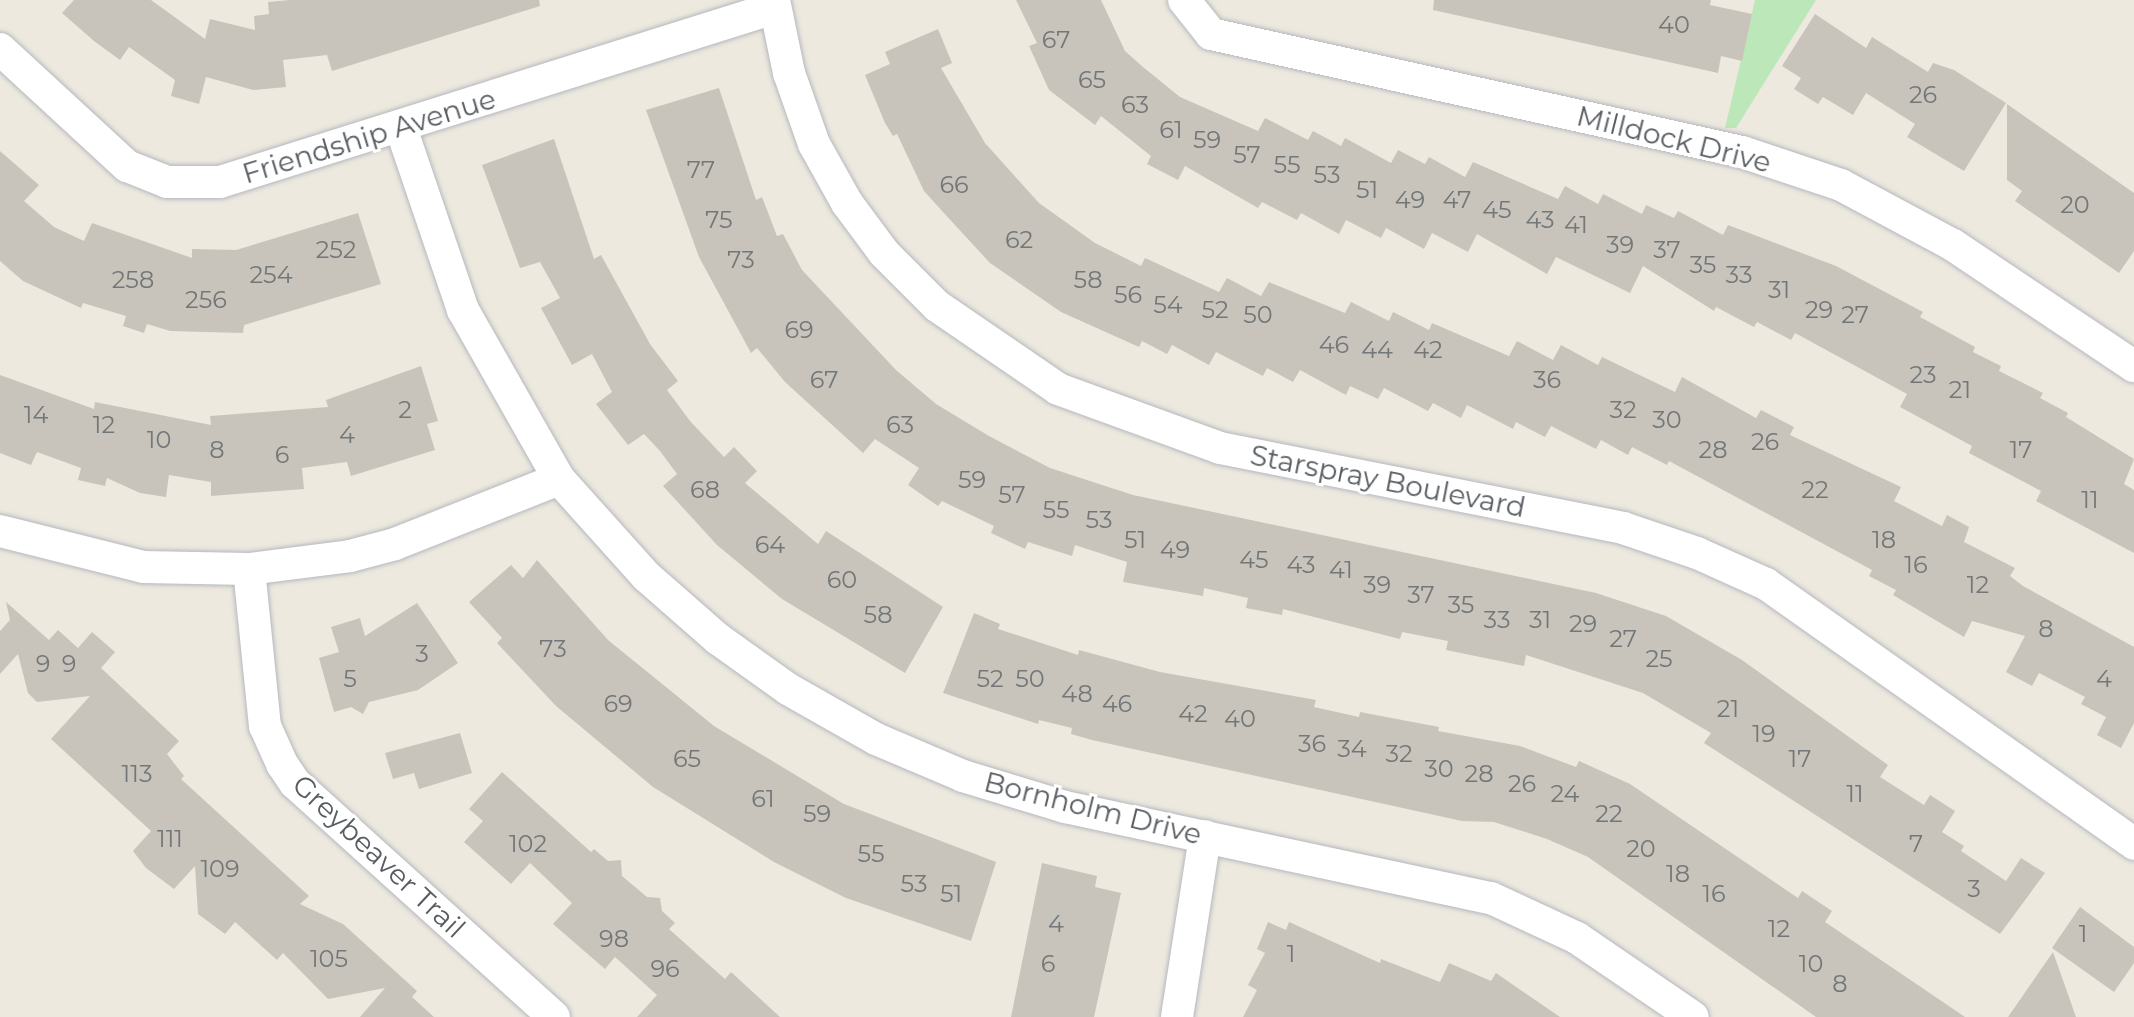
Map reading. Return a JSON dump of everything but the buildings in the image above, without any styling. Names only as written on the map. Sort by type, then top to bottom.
[{"type":"street","name":"Milldock Drive","points":[[1184,0],[1211,34],[1742,152],[1841,185],[1953,245],[2134,366]]},
{"type":"street","name":"Friendship Avenue","points":[[0,49],[127,166],[167,182],[220,182],[401,128],[774,4]]},
{"type":"street","name":"Starspray Boulevard","points":[[774,4],[814,144],[847,203],[884,253],[937,306],[1058,389],[1220,448],[1623,528],[1697,553],[1766,584],[2134,844]]},
{"type":"street","name":"Bornholm Drive","points":[[401,128],[463,310],[559,479],[646,576],[718,639],[788,689],[876,739],[963,776],[1065,807],[1491,898],[1577,938],[1693,1017]]},
{"type":"street","points":[[0,531],[52,548],[143,567],[249,569],[350,556],[395,544],[559,479]]},
{"type":"street","name":"Greybeaver Trail","points":[[249,569],[265,726],[282,764],[295,783],[554,1017]]},
{"type":"street","points":[[1177,1017],[1205,836]]},
{"type":"green space","points":[[1755,0],[1816,0],[1736,128],[1725,128]]}]
